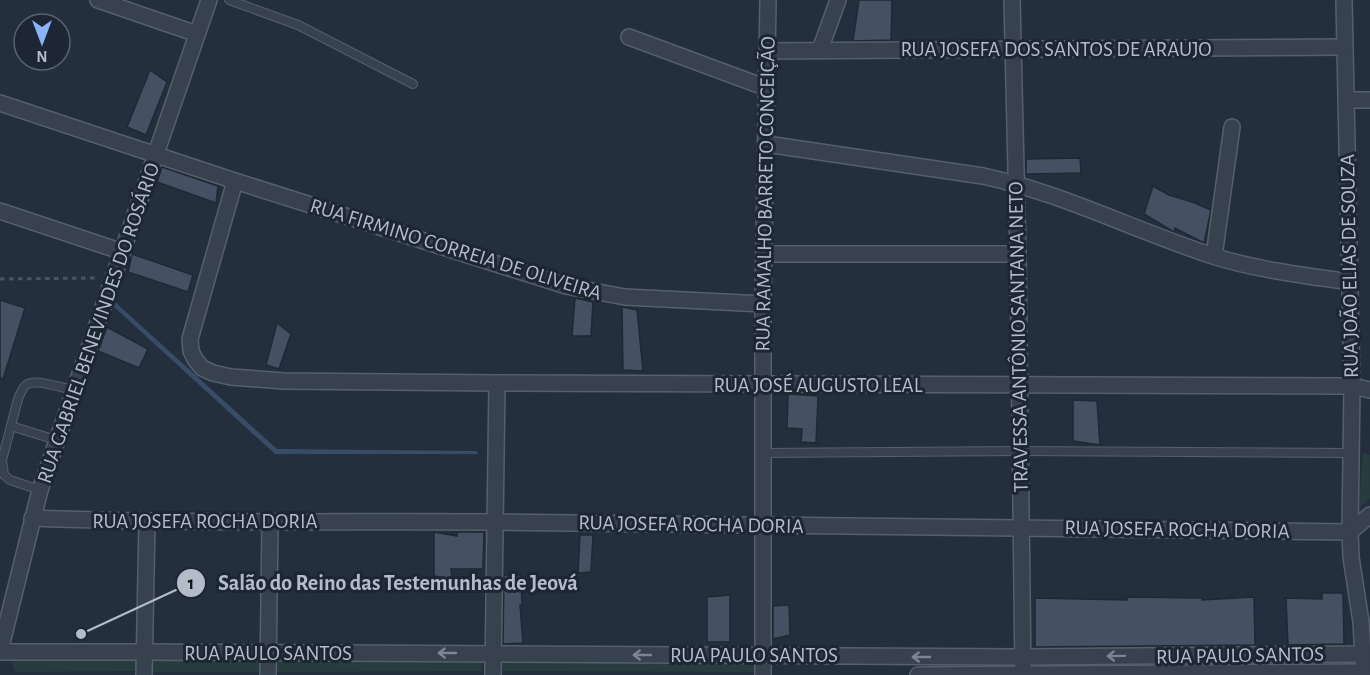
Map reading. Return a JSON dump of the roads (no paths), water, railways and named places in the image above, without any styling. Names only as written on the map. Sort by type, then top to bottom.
[{"type":"street","points":[[98,0],[197,34]]},
{"type":"street","name":"RUA GABRIEL BENEVINDES DO ROSÁRIO","points":[[0,652],[39,490],[209,0]]},
{"type":"street","name":"RUA RAMALHO BARRETO CONCEIÇÃO","points":[[763,675],[763,304],[768,0]]},
{"type":"street","points":[[820,50],[838,0]]},
{"type":"street","name":"TRAVESSA ANTÔNIO SANTANA NETO","points":[[1012,0],[1018,254],[1023,674]]},
{"type":"street","name":"RUA JOÃO ELIAS DE SOUZA","points":[[1344,0],[1352,386],[1350,532],[1364,654],[1364,674]]},
{"type":"street","points":[[629,37],[767,88]]},
{"type":"street","name":"RUA JOSEFA DOS SANTOS DE ARAUJO","points":[[768,51],[1344,47]]},
{"type":"street","points":[[1346,100],[1370,100]]},
{"type":"street","name":"RUA FIRMINO CORREIA DE OLIVEIRA","points":[[0,103],[156,156],[566,286],[625,297],[763,304]]},
{"type":"street","points":[[1214,256],[1232,127]]},
{"type":"street","points":[[766,144],[983,176],[1016,183],[1214,256],[1260,268],[1349,282]]},
{"type":"street","name":"RUA JOSÉ AUGUSTO LEAL","points":[[235,181],[190,339],[191,351],[202,368],[213,374],[231,378],[284,381],[497,384],[1352,386],[1370,390]]},
{"type":"street","points":[[0,211],[123,252]]},
{"type":"street","points":[[764,254],[1018,254]]},
{"type":"street","points":[[493,675],[497,384]]},
{"type":"street","points":[[1350,532],[1370,515]]},
{"type":"street","name":"RUA JOSEFA ROCHA DORIA","points":[[32,518],[147,522],[1020,526],[1350,532]]},
{"type":"street","points":[[144,675],[147,522]]},
{"type":"street","points":[[268,675],[270,522]]},
{"type":"street","name":"RUA PAULO SANTOS","points":[[0,652],[1022,657],[1364,654]]},
{"type":"street","name":"RUA PAULO SANTOS","points":[[918,675],[1364,674]]},
{"type":"lane","points":[[229,0],[298,25],[413,84]]},
{"type":"lane","points":[[39,490],[10,480],[4,475],[2,460],[20,392],[23,386],[30,382],[73,390]]},
{"type":"lane","points":[[11,426],[56,440]]},
{"type":"lane","points":[[763,453],[1019,451],[1351,453]]},
{"type":"water","points":[[115,302],[277,449],[477,451],[478,454],[275,454],[113,306]]},
{"type":"place","name":"Salão do Reino das Testemunhas de Jeová","points":[[81,634]]}]
